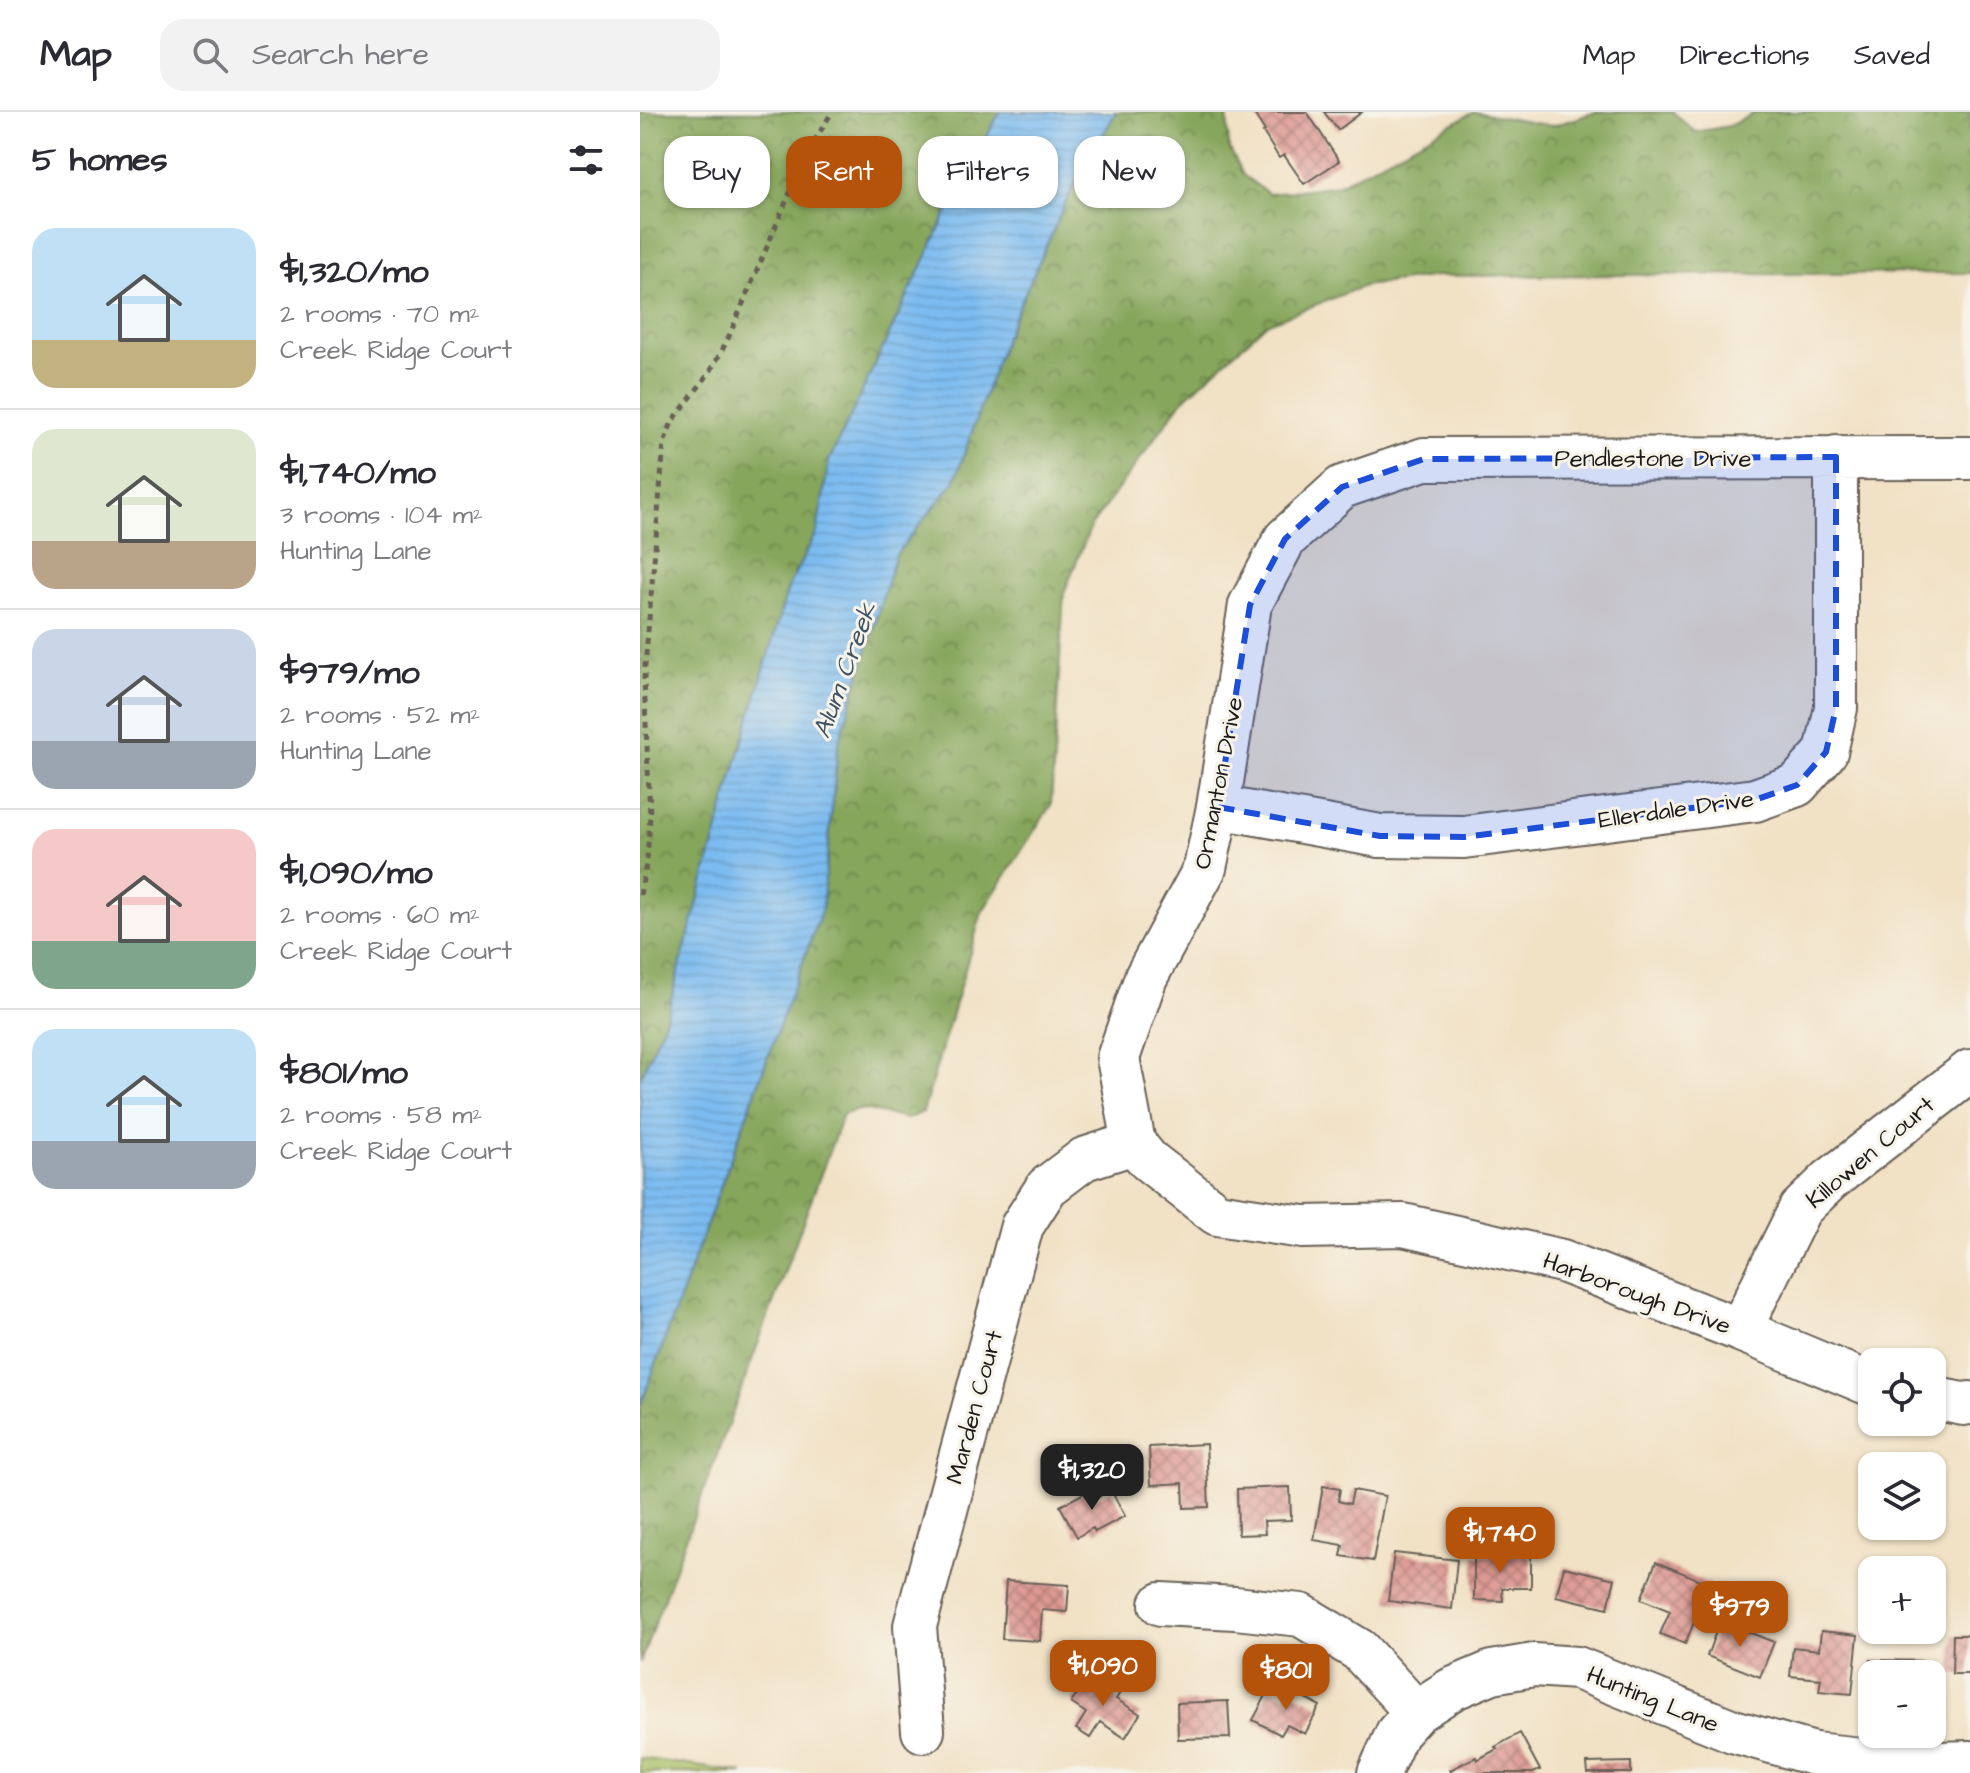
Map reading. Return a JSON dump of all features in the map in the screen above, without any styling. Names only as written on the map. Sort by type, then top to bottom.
[{"type":"street","name":"Ellerdale Drive","points":[[1218,807],[1380,836],[1464,837],[1755,800],[1797,785],[1826,752],[1836,708],[1836,457]]},
{"type":"street","name":"Pendlestone Drive","points":[[1342,487],[1424,459],[1970,458]]},
{"type":"street","name":"Ormanton Drive","points":[[1134,1143],[1118,1058],[1146,977],[1205,868],[1218,807],[1250,605],[1285,539],[1342,487]]},
{"type":"street","name":"Killowen Court","points":[[1740,1330],[1800,1209],[1854,1160],[1970,1071]]},
{"type":"street","name":"Harborough Drive","points":[[1134,1143],[1148,1160],[1217,1214],[1303,1227],[1403,1225],[1562,1261],[1858,1379]]},
{"type":"street","name":"Marden Court","points":[[923,1731],[915,1626],[1022,1226],[1047,1187],[1084,1159],[1134,1143]]},
{"type":"street","points":[[1946,1401],[1970,1403]]},
{"type":"street","points":[[1161,1604],[1301,1615],[1359,1650],[1416,1712]]},
{"type":"street","name":"Hunting Lane","points":[[1379,1773],[1397,1733],[1416,1712],[1452,1689],[1492,1672],[1534,1665],[1577,1668],[1733,1731],[1814,1754],[1908,1764],[1970,1762]]},
{"type":"path","points":[[640,895],[647,860],[650,815],[644,678],[664,443],[672,422],[710,372],[727,341],[806,155],[832,112]]},
{"type":"highlighted area","points":[[1836,457],[1836,708],[1826,752],[1797,785],[1755,800],[1464,837],[1380,836],[1218,807],[1250,605],[1285,539],[1342,487],[1424,459]]},
{"type":"green space","points":[[640,112],[1000,112],[987,136],[918,136],[918,208],[949,208],[829,461],[817,532],[789,585],[665,1021],[640,1079]]},
{"type":"green space","points":[[1116,112],[1227,112],[1229,147],[1243,175],[1269,194],[1338,185],[1474,112],[1552,126],[1596,112],[1673,112],[1695,132],[1729,126],[1757,112],[1970,112],[1970,273],[1437,276],[1364,286],[1266,324],[1183,400],[1091,526],[1064,593],[1051,805],[982,912],[923,1112],[907,1119],[863,1109],[843,1114],[640,1663],[640,1407],[822,909],[838,746],[895,556],[954,482],[1006,335],[1074,186],[1074,208],[1185,208],[1185,136],[1102,136]]},
{"type":"green space","points":[[640,1758],[744,1773],[640,1773]]},
{"type":"water","name":"Alum Creek","points":[[1000,112],[1116,112],[1102,136],[1074,136],[1074,186],[1006,335],[954,482],[895,556],[838,746],[822,909],[640,1407],[640,1079],[665,1021],[789,585],[817,532],[829,461],[949,208],[1058,208],[1058,136],[987,136]]},
{"type":"building","points":[[1253,112],[1307,112],[1339,161],[1304,184],[1284,155],[1279,158]]},
{"type":"building","points":[[1324,112],[1362,112],[1338,130]]},
{"type":"building","points":[[1206,1444],[1209,1507],[1184,1508],[1183,1483],[1151,1485],[1149,1447]]},
{"type":"building","points":[[1323,1486],[1340,1489],[1338,1501],[1350,1504],[1353,1490],[1385,1496],[1373,1561],[1341,1556],[1343,1545],[1314,1540]]},
{"type":"building","points":[[1290,1487],[1291,1520],[1264,1521],[1265,1534],[1238,1535],[1237,1489]]},
{"type":"building","points":[[1111,1490],[1125,1516],[1095,1532],[1093,1528],[1077,1537],[1060,1506],[1088,1491],[1092,1500]]},
{"type":"building","points":[[1394,1553],[1457,1560],[1452,1609],[1388,1601]]},
{"type":"building","points":[[1474,1555],[1531,1555],[1531,1588],[1502,1588],[1503,1601],[1474,1600]]},
{"type":"building","points":[[1656,1562],[1710,1584],[1685,1644],[1660,1634],[1670,1611],[1641,1599]]},
{"type":"building","points":[[1564,1567],[1615,1579],[1608,1608],[1556,1596]]},
{"type":"building","points":[[1006,1581],[1069,1585],[1067,1612],[1042,1610],[1040,1641],[1002,1639]]},
{"type":"building","points":[[1720,1621],[1774,1642],[1760,1677],[1707,1656]]},
{"type":"building","points":[[1821,1631],[1858,1635],[1852,1694],[1819,1691],[1821,1679],[1790,1676],[1793,1647],[1819,1650]]},
{"type":"building","points":[[1953,1635],[1970,1635],[1970,1674],[1952,1674]]},
{"type":"building","points":[[1091,1672],[1121,1691],[1116,1699],[1140,1714],[1125,1738],[1100,1722],[1090,1738],[1076,1729],[1086,1713],[1071,1703]]},
{"type":"building","points":[[1270,1688],[1285,1696],[1289,1689],[1320,1706],[1305,1734],[1287,1725],[1281,1735],[1253,1720]]},
{"type":"building","points":[[1228,1701],[1230,1738],[1178,1739],[1177,1703]]},
{"type":"building","points":[[1520,1733],[1540,1770],[1533,1773],[1452,1773],[1450,1770],[1476,1757],[1477,1760]]},
{"type":"building","points":[[1631,1762],[1631,1773],[1588,1773],[1587,1763]]}]
